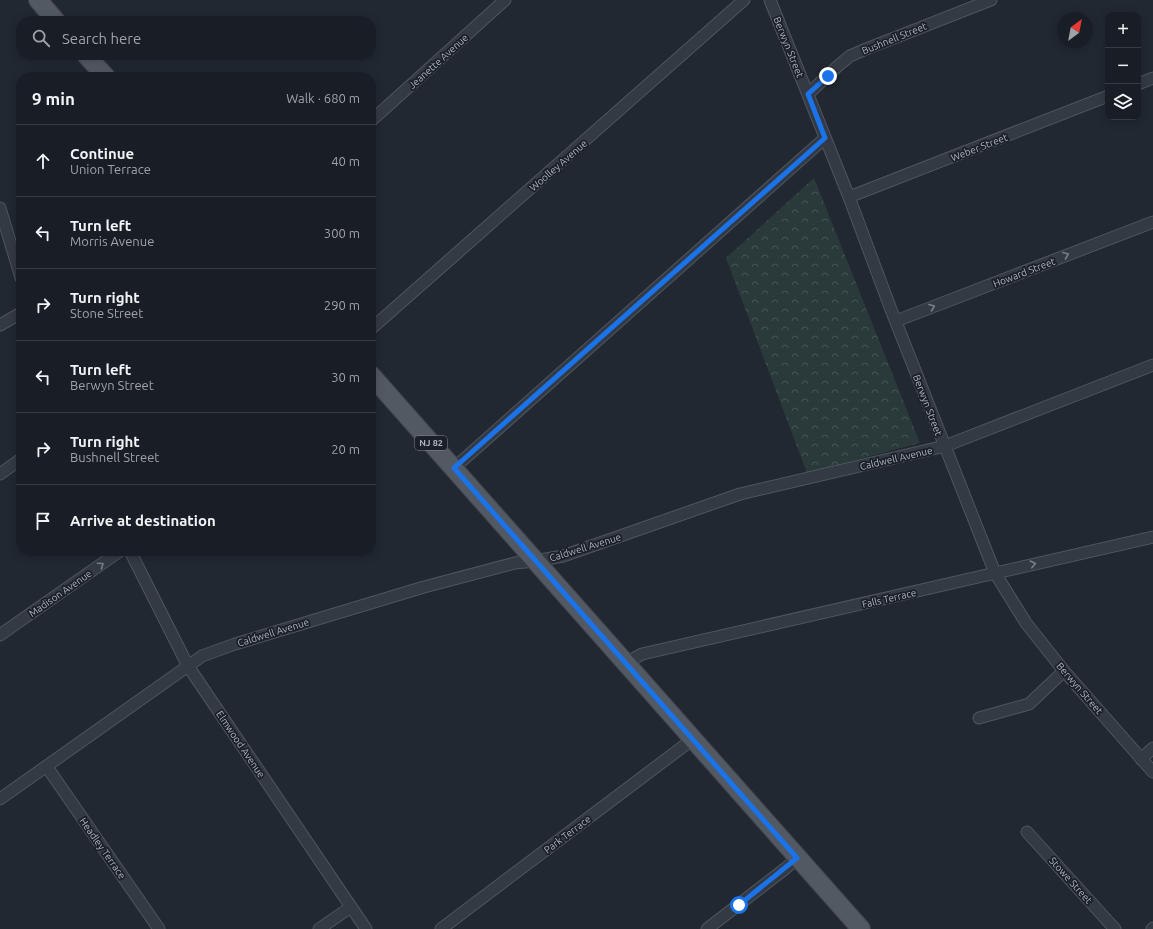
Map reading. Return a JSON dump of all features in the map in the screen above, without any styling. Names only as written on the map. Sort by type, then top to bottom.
[{"type":"main road","points":[[38,0],[52,16]]},
{"type":"main road","points":[[91,60],[101,72]]},
{"type":"main road","name":"NJ 82","points":[[376,382],[861,929]]},
{"type":"street","name":"Jeanette Avenue","points":[[376,116],[505,0]]},
{"type":"street","name":"Woolley Avenue","points":[[376,325],[744,0]]},
{"type":"street","name":"Berwyn Street","points":[[770,0],[849,197],[995,573],[1026,623],[1064,671],[1153,772]]},
{"type":"street","name":"Bushnell Street","points":[[808,94],[850,56],[991,0]]},
{"type":"street","points":[[1141,83],[1153,78]]},
{"type":"street","name":"Weber Street","points":[[849,197],[1105,97]]},
{"type":"street","points":[[454,468],[825,138]]},
{"type":"street","points":[[0,208],[16,261]]},
{"type":"street","name":"Howard Street","points":[[896,321],[1153,222]]},
{"type":"street","points":[[0,325],[16,317]]},
{"type":"street","name":"Caldwell Avenue","points":[[0,799],[202,656],[235,644],[396,595],[515,563],[563,556],[740,494],[945,446],[1153,365]]},
{"type":"street","points":[[0,474],[16,463]]},
{"type":"street","name":"Falls Terrace","points":[[626,663],[642,654],[1153,537]]},
{"type":"street","name":"Madison Avenue","points":[[0,635],[113,556]]},
{"type":"street","name":"Elmwood Avenue","points":[[133,556],[188,666],[366,929]]},
{"type":"street","points":[[979,718],[1028,704],[1064,671]]},
{"type":"street","name":"Park Terrace","points":[[441,929],[693,739]]},
{"type":"street","points":[[1141,759],[1153,748]]},
{"type":"street","name":"Headley Terrace","points":[[47,767],[159,929]]},
{"type":"street","name":"Stowe Street","points":[[1026,832],[1115,929]]},
{"type":"street","points":[[707,929],[797,858]]},
{"type":"street","points":[[319,929],[351,907]]},
{"type":"green space","points":[[814,178],[920,443],[807,473],[726,258]]},
{"type":"route","points":[[739,905],[797,858],[454,468],[825,138],[808,94],[828,76]]}]
